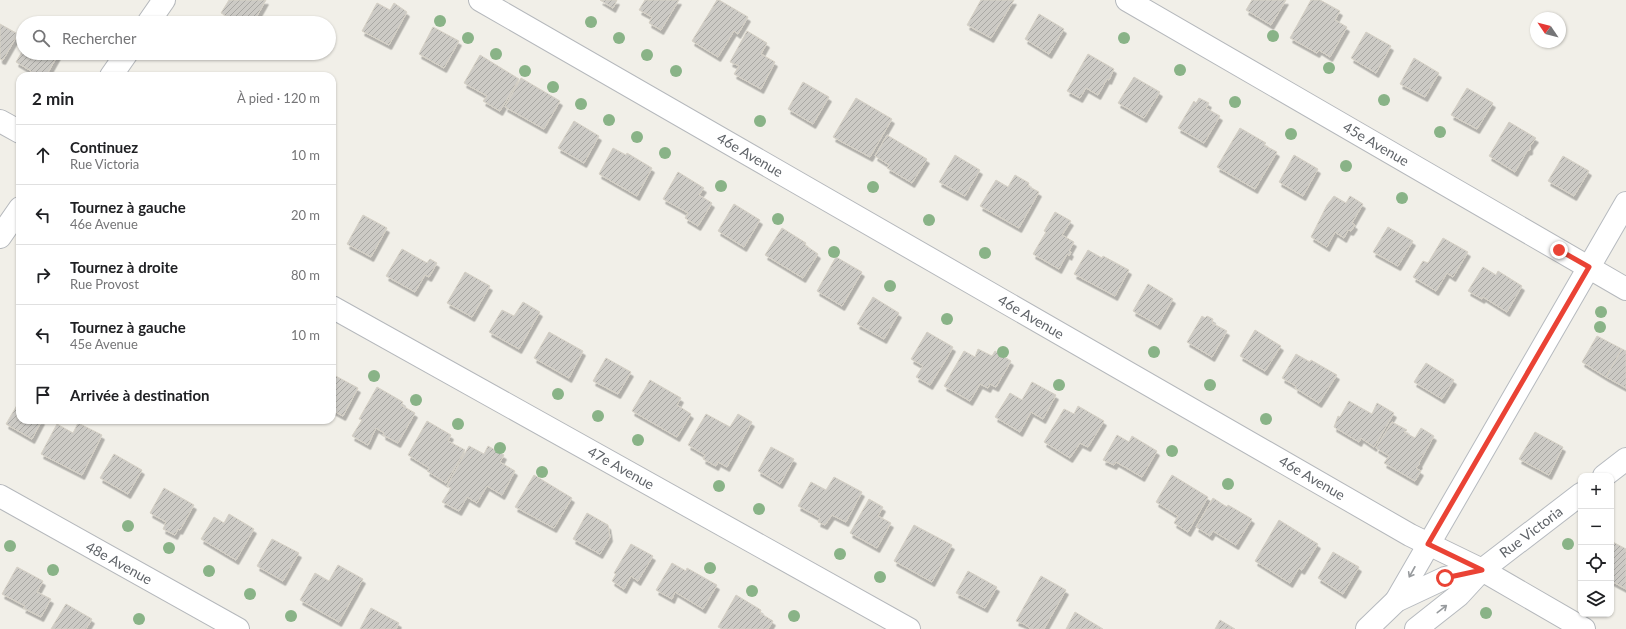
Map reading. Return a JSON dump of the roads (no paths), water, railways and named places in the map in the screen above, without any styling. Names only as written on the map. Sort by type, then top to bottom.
[{"type":"street","points":[[153,16],[164,0]]},
{"type":"street","name":"46e Avenue","points":[[480,0],[1428,544],[1482,570],[1584,629]]},
{"type":"street","name":"45e Avenue","points":[[1127,0],[1626,289]]},
{"type":"street","points":[[114,72],[122,60]]},
{"type":"street","points":[[0,121],[16,130]]},
{"type":"street","points":[[1396,601],[1626,203]]},
{"type":"street","points":[[0,237],[16,214]]},
{"type":"street","name":"47e Avenue","points":[[336,309],[909,629]]},
{"type":"street","points":[[1608,473],[1626,459]]},
{"type":"street","name":"48e Avenue","points":[[0,496],[238,629]]},
{"type":"street","name":"Rue Victoria","points":[[1416,629],[1459,596],[1482,570],[1578,496]]},
{"type":"street","name":"Rue Victoria","points":[[1367,629],[1396,601],[1445,578],[1482,570]]}]
